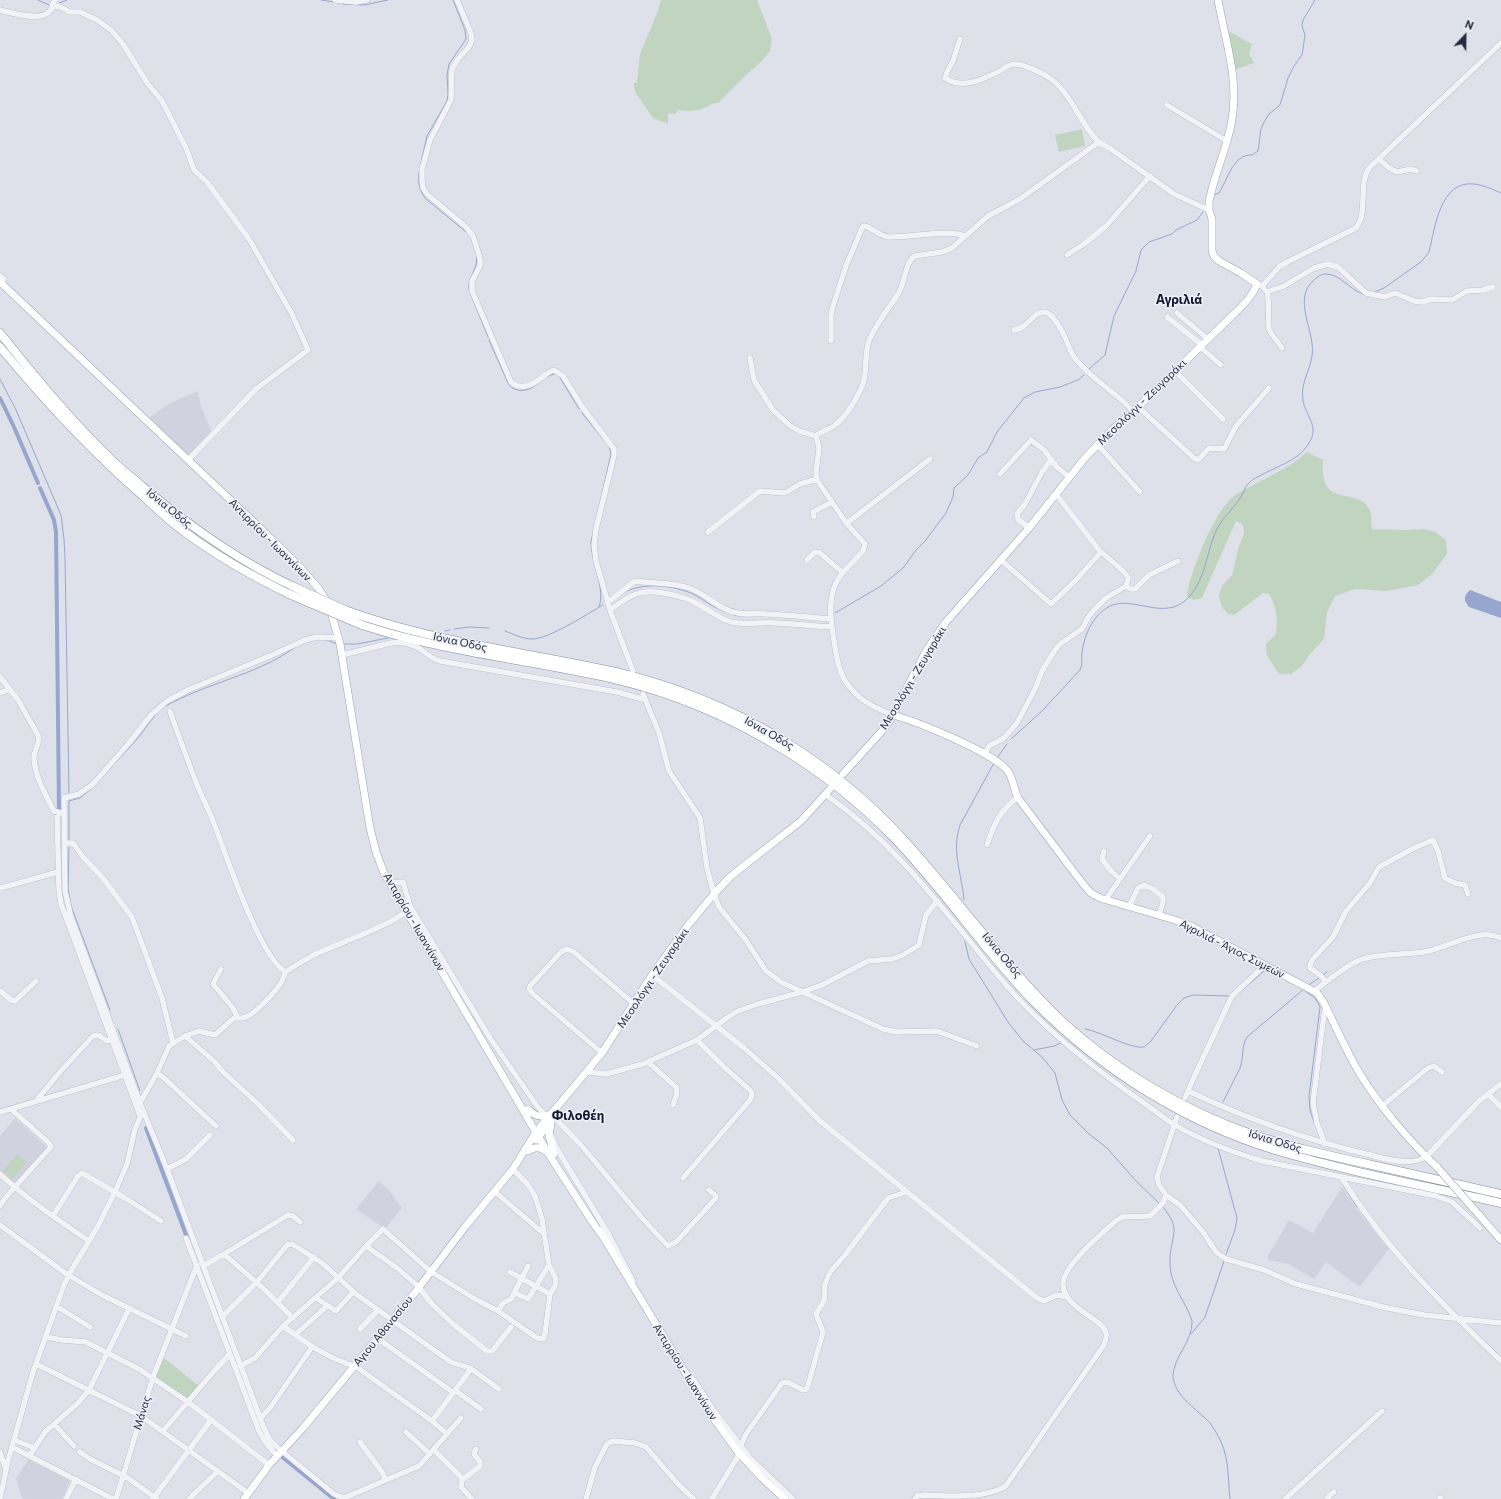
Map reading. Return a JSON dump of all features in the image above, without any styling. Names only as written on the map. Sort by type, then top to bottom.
[{"type":"highway","name":"Ιόνια Οδός","points":[[0,333],[30,371],[116,464],[174,513],[202,533],[291,590]]},
{"type":"highway","name":"Ιόνια Οδός","points":[[0,347],[24,376],[107,466],[169,519],[220,556],[257,578],[291,590],[363,621],[432,645],[587,674],[637,685],[695,705],[748,730],[812,768],[840,790],[892,836],[910,855],[1011,977],[1033,1001],[1061,1027],[1096,1058],[1135,1084],[1184,1113],[1234,1135],[1274,1149],[1354,1170],[1501,1203]]},
{"type":"highway","name":"Ιόνια Οδός","points":[[363,621],[463,643],[627,675],[677,690],[730,712],[782,740],[804,754],[842,782],[876,811],[923,861],[1039,997],[1081,1037],[1116,1064],[1146,1083],[1207,1116],[1267,1139],[1340,1158],[1501,1194]]},
{"type":"main road","points":[[1218,0],[1232,68],[1234,106],[1227,141],[1211,194],[1209,210],[1212,219],[1211,248],[1214,256],[1219,261],[1259,285]]},
{"type":"main road","name":"Αντιρρίου - Ιωαννίνων","points":[[0,280],[266,533],[309,577],[329,605],[339,638],[370,828],[378,857],[390,883],[408,909],[475,1027],[478,1035],[711,1415],[760,1475],[785,1499]]},
{"type":"main road","name":"Μεσολόγγι - Ζευγαράκι","points":[[843,774],[882,731],[892,716],[920,662],[945,623],[1029,528],[1097,444],[1247,301],[1259,285]]},
{"type":"main road","name":"Αγριλιά - Άγιος Συμεών","points":[[892,716],[941,734],[986,754],[1003,766],[1010,775],[1018,797],[1087,889],[1095,895],[1106,900],[1159,915],[1197,929],[1319,996],[1326,1007],[1357,1070],[1382,1106],[1501,1240]]},
{"type":"main road","name":"Μεσολόγγι - Ζευγαράκι","points":[[539,1133],[602,1053],[652,975],[684,930],[714,894],[730,877],[794,827],[828,792]]},
{"type":"main road","name":"Αντιρρίου - Ιωαννίνων","points":[[475,1027],[483,1036],[528,1109],[539,1133]]},
{"type":"main road","points":[[528,1109],[537,1116],[551,1117],[549,1130],[551,1154]]},
{"type":"main road","points":[[528,1117],[531,1130],[528,1147],[542,1148],[551,1154]]},
{"type":"main road","name":"Αγιου Αθανασίου","points":[[244,1499],[269,1465],[303,1428],[419,1288],[430,1271],[513,1169],[539,1133]]},
{"type":"street","points":[[0,10],[19,15],[39,15],[48,13],[55,0]]},
{"type":"street","points":[[335,0],[349,2],[367,0]]},
{"type":"street","points":[[457,0],[471,33],[472,40],[469,47],[458,59],[452,69],[451,100],[430,140],[422,169],[422,184],[427,194],[466,227],[474,236],[480,258],[480,266],[472,281],[472,291],[511,382],[518,386],[529,386],[551,371],[554,370],[559,372],[583,408],[614,448],[614,456],[594,540],[596,557],[610,610],[633,671]]},
{"type":"street","points":[[52,7],[58,6],[70,12],[80,12],[97,20],[111,30],[123,44],[148,84],[162,101],[187,150],[194,170],[207,182],[251,243],[292,314],[308,350],[259,386],[188,460]]},
{"type":"street","points":[[960,39],[953,61],[945,78],[955,83],[963,84],[975,81],[1014,64],[1028,68],[1048,77],[1058,86],[1072,103],[1089,131],[1099,142],[1174,194],[1209,210]]},
{"type":"street","points":[[1282,348],[1269,330],[1269,302],[1267,292],[1259,285],[1280,266],[1356,228],[1362,219],[1366,176],[1370,167],[1501,44]]},
{"type":"street","points":[[1167,105],[1227,141]]},
{"type":"street","points":[[816,436],[818,433],[836,424],[860,391],[865,378],[869,341],[901,290],[906,271],[912,257],[949,250],[988,216],[1020,198],[1099,142]]},
{"type":"street","points":[[1379,159],[1388,168],[1397,172],[1410,169],[1417,171]]},
{"type":"street","points":[[1067,255],[1084,244],[1106,226],[1150,176]]},
{"type":"street","points":[[831,341],[830,314],[846,266],[864,226],[878,234],[889,237],[940,234],[960,234],[965,236]]},
{"type":"street","points":[[1267,292],[1284,286],[1314,268],[1328,264],[1338,268],[1366,293],[1385,297],[1395,293],[1420,302],[1432,298],[1452,300],[1467,291],[1483,290],[1493,287]]},
{"type":"street","points":[[1014,330],[1024,326],[1038,313],[1044,312],[1050,314],[1062,331],[1072,355],[1077,362],[1106,389],[1135,409],[1198,460],[1209,448],[1224,449],[1236,426],[1269,388]]},
{"type":"street","points":[[1177,313],[1208,339]]},
{"type":"street","points":[[1167,317],[1221,365]]},
{"type":"street","points":[[750,358],[754,380],[773,410],[789,425],[799,431],[816,436]]},
{"type":"street","points":[[1174,370],[1223,419]]},
{"type":"street","points":[[816,436],[819,448],[816,473],[817,479],[847,523],[863,541],[865,547],[862,553],[843,573],[835,586],[831,601],[831,627],[841,673],[846,682],[863,700],[880,711],[892,716]]},
{"type":"street","points":[[1000,474],[1031,440],[1044,450],[1069,477]]},
{"type":"street","points":[[1097,444],[1140,492]]},
{"type":"street","points":[[847,523],[930,459]]},
{"type":"street","points":[[1029,528],[1018,519],[1017,514],[1025,504],[1042,472],[1052,460]]},
{"type":"street","points":[[708,532],[760,491],[785,493],[800,484],[817,479]]},
{"type":"street","points":[[986,754],[989,746],[1004,738],[1017,723],[1035,689],[1042,671],[1055,650],[1060,644],[1082,629],[1089,616],[1106,598],[1126,586],[1128,580],[1128,577],[1101,552],[1056,494]]},
{"type":"street","points":[[814,517],[812,514],[814,512],[832,502]]},
{"type":"street","points":[[807,560],[815,552],[820,553],[843,573]]},
{"type":"street","points":[[1001,560],[1051,604],[1076,580],[1101,552]]},
{"type":"street","points":[[1126,586],[1131,589],[1135,589],[1149,574],[1178,561]]},
{"type":"street","points":[[608,602],[635,581],[641,583],[680,585],[691,588],[718,606],[737,613],[764,613],[830,619]]},
{"type":"street","points":[[610,610],[633,595],[640,592],[650,592],[684,598],[696,603],[723,619],[733,622],[778,623],[831,627]]},
{"type":"street","points":[[0,1499],[12,1447],[36,1364],[56,1306],[68,1275],[89,1241],[128,1164],[134,1134],[142,1113],[140,1103],[69,911],[65,891],[64,798],[78,794],[93,784],[151,715],[167,701],[188,690],[305,640],[317,637],[339,638]]},
{"type":"street","points":[[342,655],[399,642],[417,647],[429,657],[440,661],[617,692],[646,700]]},
{"type":"street","points":[[0,678],[10,689],[20,704],[39,737],[34,757],[36,772],[54,811],[65,814]]},
{"type":"street","points":[[0,693],[10,689]]},
{"type":"street","points":[[643,694],[659,733],[669,771],[700,818],[704,857],[714,894],[721,910],[740,933],[766,971],[777,979],[802,992],[883,1029],[897,1032],[938,1031],[977,1046]]},
{"type":"street","points":[[170,711],[183,749],[256,930],[275,962],[286,972]]},
{"type":"street","points":[[828,792],[899,858],[1021,1001],[1053,1032],[1108,1078],[1175,1125],[1214,1144],[1242,1155],[1269,1163],[1447,1199],[1457,1206],[1480,1228]]},
{"type":"street","points":[[987,844],[992,828],[1001,812],[1018,797]]},
{"type":"street","points":[[57,813],[58,891],[62,910],[125,1074],[167,1169],[230,1354],[259,1431],[265,1442],[334,1494],[340,1498],[347,1498],[419,1466],[461,1418]]},
{"type":"street","points":[[1106,900],[1150,836]]},
{"type":"street","points":[[1322,979],[1310,968],[1312,960],[1333,937],[1346,911],[1370,883],[1378,869],[1385,862],[1433,840],[1438,851],[1445,878],[1455,883],[1465,885],[1468,894]]},
{"type":"street","points":[[65,843],[73,843],[131,915],[163,1000],[173,1043]]},
{"type":"street","points":[[1104,851],[1102,859],[1111,871],[1120,878]]},
{"type":"street","points":[[0,888],[58,872]]},
{"type":"street","points":[[390,883],[403,882],[408,909],[496,1048],[551,1117],[581,1145],[646,1223],[668,1246],[676,1242],[715,1199],[716,1196],[709,1190]]},
{"type":"street","points":[[1129,907],[1138,888],[1144,885],[1153,889],[1163,897],[1159,915]]},
{"type":"street","points":[[587,1072],[606,1074],[648,1062],[697,1040],[738,1011],[802,992],[822,984],[864,963],[876,960],[892,959],[903,955],[917,948],[921,940],[921,933],[926,915],[937,901]]},
{"type":"street","points":[[140,1103],[157,1073],[167,1049],[173,1043],[185,1036],[199,1031],[210,1035],[215,1035],[231,1019],[246,1017],[256,1010],[277,988],[286,972],[315,954],[367,932],[408,909]]},
{"type":"street","points":[[1314,992],[1322,979],[1361,960],[1426,952],[1482,935],[1490,934],[1501,938]]},
{"type":"street","points":[[602,1053],[533,994],[529,989],[530,986],[561,952],[567,949],[574,952],[634,1004]]},
{"type":"street","points":[[1185,1098],[1232,996],[1265,965]]},
{"type":"street","points":[[221,969],[213,984],[238,1018]]},
{"type":"street","points":[[652,975],[744,1048],[777,1077],[819,1120],[1041,1300],[1046,1301],[1058,1295],[1067,1297],[1104,1328],[1107,1335],[1102,1348],[1005,1487],[993,1494],[982,1497],[924,1495],[917,1496],[915,1499]]},
{"type":"street","points":[[0,991],[11,1000],[16,1001],[36,980]]},
{"type":"street","points":[[1325,1144],[1317,1122],[1313,1103],[1326,1007]]},
{"type":"street","points":[[36,1102],[59,1073],[94,1035],[100,1036],[108,1041],[112,1040]]},
{"type":"street","points":[[185,1036],[257,1103],[293,1140]]},
{"type":"street","points":[[683,1178],[750,1100],[752,1095],[751,1091],[697,1040]]},
{"type":"street","points":[[648,1062],[676,1087],[677,1093],[673,1105]]},
{"type":"street","points":[[1382,1106],[1428,1068],[1434,1066],[1442,1072]]},
{"type":"street","points":[[157,1073],[216,1126]]},
{"type":"street","points":[[0,1112],[125,1074]]},
{"type":"street","points":[[1188,1091],[1222,1107],[1265,1124],[1325,1144],[1398,1160],[1417,1161],[1426,1157],[1457,1123],[1501,1084]]},
{"type":"street","points":[[1488,1094],[1501,1107]]},
{"type":"street","points":[[0,1206],[51,1146],[11,1109]]},
{"type":"street","points":[[1177,1117],[1157,1177],[1159,1185],[1166,1195],[1180,1205],[1203,1232],[1216,1252],[1226,1259],[1264,1270],[1304,1286],[1387,1308],[1424,1315],[1501,1323]]},
{"type":"street","points":[[549,1130],[556,1147],[629,1271],[636,1292]]},
{"type":"street","points":[[167,1169],[186,1159],[210,1135]]},
{"type":"street","points":[[240,1366],[255,1358],[283,1326],[338,1278],[366,1246],[384,1229],[430,1271],[475,1299],[498,1311],[537,1338],[543,1340],[550,1294],[556,1280],[549,1265],[542,1219],[535,1196],[528,1185],[513,1169]]},
{"type":"street","points":[[53,1216],[81,1173],[86,1174],[161,1221]]},
{"type":"street","points":[[0,1174],[15,1188],[89,1241]]},
{"type":"street","points":[[1342,1178],[1374,1225],[1426,1286],[1501,1361]]},
{"type":"street","points":[[494,1191],[543,1233]]},
{"type":"street","points":[[712,1499],[740,1450],[746,1434],[782,1383],[787,1382],[803,1390],[807,1389],[823,1332],[816,1314],[824,1301],[825,1284],[827,1278],[832,1269],[845,1255],[887,1200],[892,1196],[906,1192]]},
{"type":"street","points":[[1067,1297],[1063,1283],[1065,1277],[1071,1266],[1088,1247],[1120,1218],[1150,1216],[1161,1205],[1166,1195]]},
{"type":"street","points":[[200,1265],[224,1254],[288,1215],[293,1216],[300,1222]]},
{"type":"street","points":[[0,1225],[68,1275],[106,1298],[186,1336]]},
{"type":"street","points":[[186,1238],[200,1265],[222,1317],[260,1419],[268,1437],[279,1453]]},
{"type":"street","points":[[222,1317],[257,1282],[289,1244],[292,1244],[324,1264],[353,1292],[447,1360],[471,1369],[499,1389]]},
{"type":"street","points":[[366,1246],[386,1259],[419,1288],[431,1303],[453,1324],[488,1352],[492,1351],[511,1327]]},
{"type":"street","points":[[224,1254],[257,1282],[293,1318]]},
{"type":"street","points":[[278,1302],[314,1257]]},
{"type":"street","name":"Μάνας","points":[[114,1499],[153,1377],[171,1329],[200,1265]]},
{"type":"street","points":[[514,1293],[528,1299],[549,1265]]},
{"type":"street","points":[[498,1311],[503,1303],[511,1299],[528,1266]]},
{"type":"street","points":[[510,1272],[550,1294]]},
{"type":"street","points":[[316,1298],[335,1311],[338,1310],[353,1292]]},
{"type":"street","points":[[56,1306],[90,1327]]},
{"type":"street","points":[[295,1335],[327,1306]]},
{"type":"street","points":[[30,1456],[43,1434],[55,1425],[78,1403],[89,1390],[129,1309]]},
{"type":"street","points":[[360,1329],[378,1310]]},
{"type":"street","points":[[283,1326],[312,1347],[355,1366],[448,1434]]},
{"type":"street","points":[[46,1337],[86,1342],[153,1377],[188,1402],[269,1465]]},
{"type":"street","points":[[377,1338],[481,1409]]},
{"type":"street","points":[[260,1419],[270,1408],[312,1347]]},
{"type":"street","points":[[163,1431],[230,1354]]},
{"type":"street","points":[[36,1364],[141,1416],[248,1493]]},
{"type":"street","points":[[432,1422],[471,1369]]},
{"type":"street","points":[[1285,1499],[1382,1411]]},
{"type":"street","points":[[80,1452],[90,1459],[123,1474],[155,1498],[210,1420]]},
{"type":"street","points":[[55,1425],[74,1446]]},
{"type":"street","points":[[406,1432],[458,1474],[462,1480],[461,1487],[472,1499]]},
{"type":"street","points":[[14,1440],[35,1448]]},
{"type":"street","points":[[586,1499],[597,1462],[607,1444],[613,1441],[635,1443],[646,1447],[678,1484],[694,1499]]},
{"type":"street","points":[[360,1442],[380,1468],[386,1480]]},
{"type":"street","points":[[12,1447],[114,1499]]},
{"type":"street","points":[[462,1480],[480,1466],[480,1462],[474,1454],[476,1449]]},
{"type":"street","points":[[740,1450],[793,1499]]},
{"type":"street","points":[[0,1452],[6,1470]]},
{"type":"street","points":[[189,1499],[218,1471]]},
{"type":"street","points":[[66,1499],[76,1479]]},
{"type":"street","points":[[1327,1499],[1334,1492]]},
{"type":"shaded area","points":[[198,391],[200,403],[212,433],[188,458],[147,419],[170,403]]},
{"type":"shaded area","points":[[15,1118],[47,1147],[14,1184],[0,1173],[0,1136]]},
{"type":"shaded area","points":[[379,1181],[389,1190],[402,1208],[385,1229],[356,1209]]},
{"type":"shaded area","points":[[1342,1187],[1362,1216],[1389,1249],[1361,1285],[1358,1286],[1326,1262],[1314,1279],[1288,1264],[1268,1260],[1268,1256],[1289,1220],[1313,1233]]},
{"type":"shaded area","points":[[29,1459],[70,1481],[62,1499],[22,1498],[16,1478]]},
{"type":"green space","points":[[661,0],[757,0],[772,39],[770,51],[761,62],[718,103],[698,110],[678,110],[675,114],[668,113],[668,124],[653,118],[635,92],[634,83],[637,83],[640,54]]},
{"type":"green space","points":[[1226,30],[1252,44],[1249,54],[1254,63],[1234,70]]},
{"type":"green space","points":[[1082,129],[1085,146],[1059,152],[1055,135]]},
{"type":"green space","points":[[1307,452],[1323,460],[1323,476],[1327,486],[1332,492],[1356,499],[1364,503],[1370,510],[1372,529],[1424,529],[1435,532],[1446,540],[1447,554],[1432,574],[1418,585],[1387,591],[1355,589],[1335,596],[1327,612],[1324,639],[1310,654],[1302,666],[1291,674],[1279,674],[1267,656],[1266,644],[1276,634],[1277,624],[1275,609],[1269,594],[1263,593],[1234,615],[1228,614],[1222,607],[1219,596],[1222,586],[1232,575],[1239,546],[1244,534],[1243,525],[1236,521],[1202,598],[1194,600],[1187,597],[1193,573],[1204,543],[1219,514],[1227,503],[1234,496],[1287,467]]},
{"type":"green space","points":[[17,1154],[27,1162],[13,1179],[3,1171]]},
{"type":"green space","points":[[164,1358],[199,1386],[187,1399],[156,1376]]},
{"type":"water","points":[[1470,590],[1501,602],[1501,618],[1469,607],[1465,601],[1465,597]]},
{"type":"waterway","points":[[38,0],[49,5]]},
{"type":"waterway","points":[[59,3],[67,0]]},
{"type":"waterway","points":[[321,0],[334,2]]},
{"type":"waterway","points":[[343,4],[364,5],[388,0]]},
{"type":"waterway","points":[[420,167],[427,136],[447,101],[447,75],[449,64],[466,39],[465,30],[453,0]]},
{"type":"waterway","points":[[1214,195],[1219,193],[1236,163],[1245,156],[1252,155],[1258,151],[1261,129],[1264,122],[1269,114],[1280,105],[1288,78],[1302,55],[1305,35],[1302,26],[1303,20],[1315,0]]},
{"type":"waterway","points":[[419,172],[420,187],[426,199],[466,232]]},
{"type":"waterway","points":[[1375,292],[1384,288],[1421,262],[1429,252],[1441,208],[1446,197],[1453,190],[1463,185],[1474,184],[1484,186],[1501,193]]},
{"type":"waterway","points":[[1089,369],[1105,355],[1114,316],[1136,271],[1141,250],[1149,242],[1172,234],[1176,230],[1197,220],[1203,212]]},
{"type":"waterway","points":[[470,280],[476,265],[477,256]]},
{"type":"waterway","points":[[1011,739],[1041,712],[1080,670],[1085,638],[1092,624],[1101,612],[1113,605],[1121,603],[1168,608],[1177,606],[1186,600],[1193,592],[1202,576],[1218,527],[1236,504],[1250,482],[1298,456],[1312,437],[1313,427],[1304,405],[1302,394],[1312,356],[1311,337],[1305,307],[1307,289],[1316,278],[1326,274],[1340,279],[1363,294]]},
{"type":"waterway","points":[[469,283],[469,290]]},
{"type":"waterway","points":[[471,295],[488,337]]},
{"type":"waterway","points":[[489,340],[511,387],[518,390],[529,389],[545,378],[554,374]]},
{"type":"waterway","points":[[835,613],[881,586],[904,567],[946,513],[953,497],[954,488],[968,475],[978,458],[987,452],[997,432],[1024,398],[1035,392],[1060,387],[1078,380],[1084,375]]},
{"type":"waterway","points":[[559,376],[579,409]]},
{"type":"waterway","points":[[0,379],[16,410],[61,515],[65,557],[69,793]]},
{"type":"waterway","points":[[0,398],[38,483]]},
{"type":"waterway","points":[[582,413],[603,439]]},
{"type":"waterway","points":[[599,607],[601,600],[600,584],[591,542],[611,454],[609,446]]},
{"type":"waterway","points":[[40,488],[54,520],[56,532],[59,811]]},
{"type":"waterway","points":[[625,592],[650,586],[676,588],[693,594],[723,611]]},
{"type":"waterway","points":[[505,631],[525,638],[539,638],[558,631],[603,605]]},
{"type":"waterway","points":[[734,615],[740,616]]},
{"type":"waterway","points":[[454,629],[470,627],[489,628]]},
{"type":"waterway","points":[[445,631],[450,630]]},
{"type":"waterway","points":[[343,644],[357,644],[388,638]]},
{"type":"waterway","points":[[327,640],[337,644]]},
{"type":"waterway","points":[[164,707],[196,692],[263,666],[294,648]]},
{"type":"waterway","points":[[102,777],[138,738],[156,714]]},
{"type":"waterway","points":[[997,758],[1007,744]]},
{"type":"waterway","points":[[964,900],[957,853],[960,825],[994,763]]},
{"type":"waterway","points":[[69,840],[69,801],[80,798],[93,787]]},
{"type":"waterway","points":[[69,847],[68,889],[71,906],[110,1010]]},
{"type":"waterway","points":[[965,942],[969,959],[1008,1022],[1023,1041],[1042,1057],[1055,1073],[1062,1100],[1070,1115],[1088,1133],[1107,1148],[1136,1181],[1160,1204]]},
{"type":"waterway","points":[[1240,992],[1264,971],[1280,977]]},
{"type":"waterway","points":[[1323,975],[1327,972]]},
{"type":"waterway","points":[[1310,984],[1319,978]]},
{"type":"waterway","points":[[1223,1102],[1240,1068],[1247,1037],[1304,989]]},
{"type":"waterway","points":[[1304,990],[1316,999],[1320,1007],[1309,1097],[1310,1110],[1314,1122]]},
{"type":"waterway","points":[[1085,1029],[1124,1043],[1144,1047],[1151,1041],[1177,1005],[1184,998],[1193,995],[1229,996]]},
{"type":"waterway","points":[[118,1029],[140,1091]]},
{"type":"waterway","points":[[1034,1050],[1061,1043]]},
{"type":"waterway","points":[[146,1128],[188,1240]]},
{"type":"waterway","points":[[1218,1148],[1237,1218],[1235,1230],[1226,1254]]},
{"type":"waterway","points":[[1343,1185],[1357,1207]]},
{"type":"waterway","points":[[1162,1206],[1169,1215],[1174,1228],[1170,1254],[1171,1272],[1175,1286],[1192,1321],[1189,1336],[1174,1369],[1174,1383],[1187,1402],[1210,1423],[1220,1439],[1226,1455],[1230,1499]]},
{"type":"waterway","points":[[1362,1213],[1370,1224]]},
{"type":"waterway","points":[[1191,1334],[1205,1317],[1224,1261]]},
{"type":"waterway","points":[[281,1456],[334,1499]]},
{"type":"district","name":"Αγριλιά","points":[[1179,300]]},
{"type":"district","name":"Φιλοθέη","points":[[578,1116]]}]
